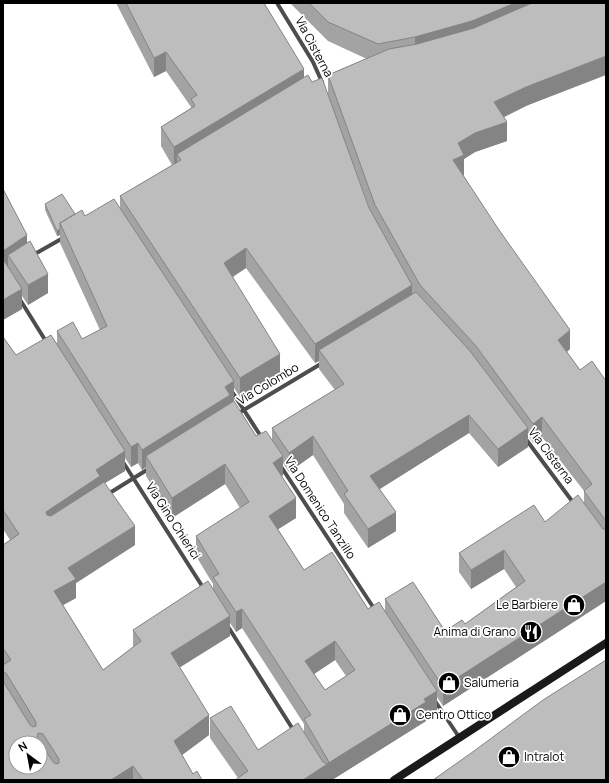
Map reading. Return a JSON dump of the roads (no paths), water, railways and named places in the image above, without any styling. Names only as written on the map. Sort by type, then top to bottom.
[{"type":"main road","points":[[394,780],[606,643]]},
{"type":"street","name":"Via Cisterna","points":[[277,3],[313,62],[324,89]]},
{"type":"street","points":[[315,86],[328,78]]},
{"type":"street","points":[[30,258],[69,234]]},
{"type":"street","points":[[16,293],[49,346]]},
{"type":"street","name":"Via Colombo","points":[[238,414],[330,358]]},
{"type":"street","points":[[227,384],[266,443]]},
{"type":"street","name":"Via Cisterna","points":[[520,431],[578,508]]},
{"type":"street","name":"Via Gino Chierici","points":[[121,458],[206,592]]},
{"type":"street","name":"Via Domenico Tanzillo","points":[[279,463],[380,617]]},
{"type":"street","points":[[101,499],[153,466]]},
{"type":"street","points":[[223,619],[296,733]]},
{"type":"street","points":[[432,697],[459,738]]},
{"type":"place","name":"Le Barbiere","points":[[574,605]]},
{"type":"place","name":"Anima di Grano","points":[[531,632]]},
{"type":"place","name":"Salumeria","points":[[449,683]]},
{"type":"place","name":"Centro Ottico","points":[[400,715]]},
{"type":"place","name":"Intralot","points":[[509,757]]}]
